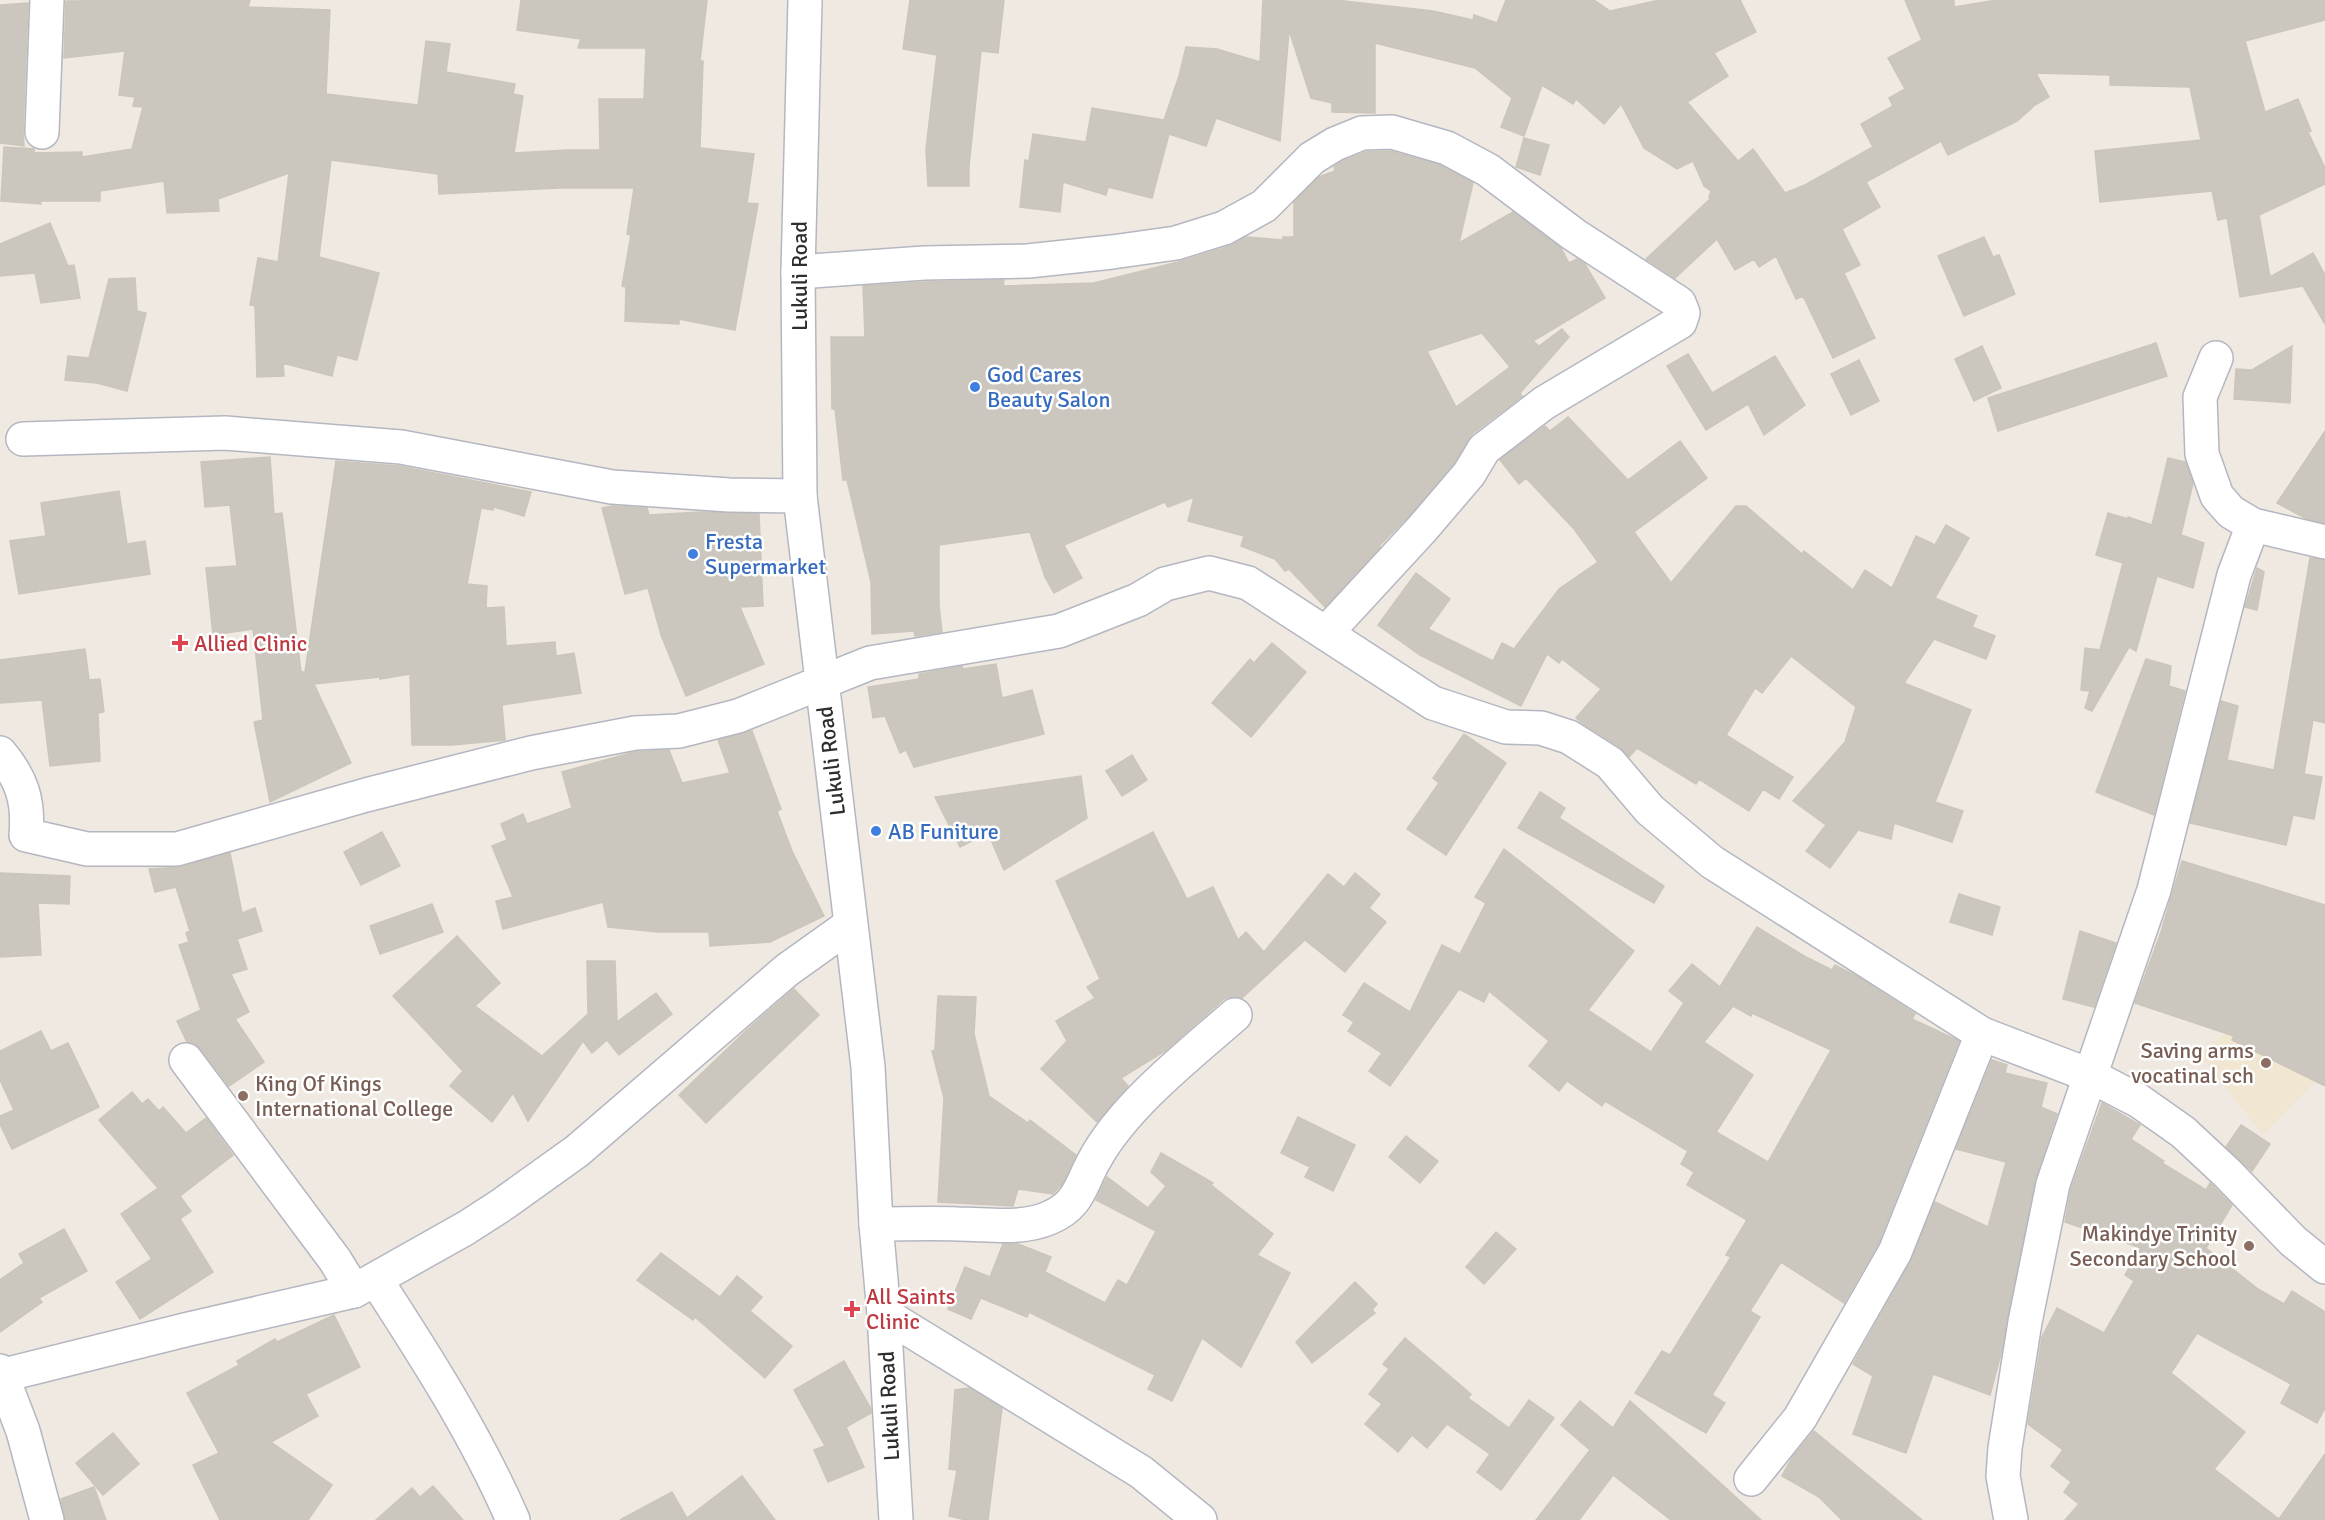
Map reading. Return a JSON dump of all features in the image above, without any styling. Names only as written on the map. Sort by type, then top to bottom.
[{"type":"street","points":[[42,132],[47,0]]},
{"type":"street","name":"Lukuli Road","points":[[805,0],[798,272],[800,496],[868,1067],[896,1520]]},
{"type":"street","points":[[798,272],[924,263],[1028,261],[1176,243],[1224,228],[1264,206],[1312,159],[1335,144],[1362,133],[1392,132],[1447,148],[1488,170],[1573,234],[1679,303],[1683,313],[1680,322],[1544,403],[1484,449],[1469,474],[1422,529],[1326,633]]},
{"type":"street","points":[[2216,358],[2200,397],[2202,454],[2217,496],[2231,512],[2253,525],[2325,542]]},
{"type":"street","points":[[23,439],[225,433],[401,447],[612,487],[729,495],[800,496]]},
{"type":"street","points":[[2011,1520],[2003,1476],[2005,1448],[2025,1322],[2053,1184],[2154,890],[2234,575],[2253,525]]},
{"type":"street","points":[[13,833],[87,849],[177,849],[366,795],[531,753],[635,733],[679,731],[738,716],[870,663],[1059,631],[1138,600],[1164,584],[1209,573],[1248,583],[1433,703],[1506,727],[1541,728],[1569,737],[1610,763],[1650,810],[1712,862],[1982,1034],[2089,1075],[2139,1101],[2183,1132],[2227,1173],[2293,1242],[2325,1267]]},
{"type":"street","points":[[0,753],[12,767],[24,789],[27,821],[13,833]]},
{"type":"street","points":[[47,1520],[42,1511],[23,1431],[1,1374],[365,1285],[503,1204],[577,1151],[787,970],[850,925]]},
{"type":"street","points":[[876,1224],[1017,1226],[1048,1219],[1068,1209],[1078,1196],[1095,1159],[1110,1135],[1159,1082],[1235,1015]]},
{"type":"street","points":[[1751,1479],[1800,1418],[1895,1252],[1982,1034]]},
{"type":"street","points":[[186,1060],[335,1260],[365,1285],[421,1348],[468,1428],[513,1520]]},
{"type":"street","points":[[884,1314],[1141,1472],[1200,1520]]},
{"type":"shaded area","name":"Saving arms vocatinal sch","points":[[2265,1002],[2325,1071],[2263,1135],[2199,1054]]},
{"type":"building","points":[[250,0],[248,7],[330,10],[326,94],[418,105],[426,41],[450,44],[446,72],[515,84],[513,94],[523,96],[514,153],[600,150],[599,99],[644,99],[646,48],[578,48],[581,39],[517,30],[521,0],[707,0],[700,61],[703,61],[700,148],[754,154],[747,203],[758,204],[735,330],[679,319],[679,324],[625,321],[626,287],[622,286],[631,235],[627,234],[634,188],[559,188],[439,194],[438,174],[331,160],[319,257],[379,273],[357,360],[337,355],[332,376],[283,363],[284,376],[257,377],[255,306],[250,305],[258,258],[278,262],[289,173],[218,199],[219,211],[167,213],[164,181],[100,191],[100,201],[40,201],[41,204],[1,201],[4,147],[34,149],[34,153],[82,152],[82,157],[132,149],[143,107],[133,106],[135,97],[119,95],[125,51],[64,58],[66,1]]},
{"type":"building","points":[[910,0],[1004,0],[998,53],[981,51],[969,186],[928,186],[926,149],[937,55],[903,49]]},
{"type":"building","points":[[1263,0],[1335,0],[1433,11],[1473,20],[1474,15],[1497,23],[1506,0],[1594,0],[1610,11],[1660,0],[1740,0],[1756,32],[1714,53],[1728,76],[1687,102],[1738,161],[1753,149],[1785,193],[1805,185],[1873,147],[1861,124],[1893,106],[1889,98],[1905,89],[1888,58],[1922,40],[1905,0],[1954,0],[1954,7],[1997,0],[2325,0],[2325,20],[2245,41],[2265,112],[2298,99],[2311,131],[2308,132],[2325,168],[2325,184],[2259,215],[2270,277],[2313,253],[2325,275],[2325,324],[2303,286],[2240,297],[2227,218],[2218,220],[2212,191],[2100,202],[2095,151],[2201,140],[2190,87],[2110,85],[2110,75],[2036,73],[2049,97],[2035,105],[2017,121],[1948,155],[1941,141],[1866,182],[1880,207],[1842,229],[1860,265],[1844,273],[1875,338],[1833,358],[1803,296],[1796,299],[1776,256],[1759,267],[1754,259],[1735,270],[1717,239],[1675,278],[1646,259],[1710,199],[1711,191],[1704,186],[1693,161],[1677,169],[1644,148],[1621,104],[1604,124],[1576,99],[1573,104],[1542,85],[1524,136],[1501,127],[1512,98],[1475,68],[1375,43],[1375,113],[1332,112],[1332,103],[1311,98],[1289,30],[1280,141],[1216,118],[1206,146],[1169,134],[1152,198],[1108,187],[1106,195],[1063,182],[1060,212],[1020,207],[1025,160],[1029,161],[1033,134],[1086,142],[1092,108],[1164,120],[1186,47],[1217,49],[1260,62]]},
{"type":"building","points":[[28,3],[24,146],[0,143],[0,5]]},
{"type":"building","points":[[1524,138],[1549,145],[1540,175],[1516,167]]},
{"type":"building","points":[[1390,151],[1440,165],[1473,183],[1459,243],[1513,212],[1561,248],[1569,263],[1577,259],[1585,264],[1605,298],[1533,341],[1539,346],[1562,329],[1569,337],[1520,393],[1522,396],[1472,434],[1454,463],[1325,607],[1289,569],[1285,571],[1275,559],[1241,546],[1244,536],[1188,521],[1194,497],[1168,507],[1165,502],[1064,545],[1082,578],[1054,593],[1045,577],[1030,532],[939,545],[939,605],[942,632],[915,636],[914,631],[872,634],[871,582],[847,480],[843,480],[835,409],[832,409],[831,337],[865,337],[863,286],[1004,280],[1003,286],[1094,283],[1182,261],[1230,246],[1246,237],[1283,240],[1283,237],[1294,237],[1294,202],[1319,177],[1335,171],[1334,167],[1343,161],[1366,152]],"holes":[[[1482,333],[1510,367],[1456,407],[1427,351]]]},
{"type":"building","points":[[50,223],[68,266],[74,265],[80,298],[41,303],[35,273],[0,276],[0,244]]},
{"type":"building","points":[[1984,237],[1993,257],[1999,255],[2015,294],[1964,316],[1938,256]]},
{"type":"building","points":[[135,278],[137,311],[146,313],[127,391],[97,383],[65,380],[68,356],[89,358],[109,279]]},
{"type":"building","points":[[2156,343],[2167,376],[1998,431],[1988,398]]},
{"type":"building","points":[[1982,346],[2001,388],[1974,401],[1955,359]]},
{"type":"building","points":[[2292,346],[2290,403],[2234,399],[2236,369],[2252,370]]},
{"type":"building","points":[[1688,354],[1712,393],[1775,356],[1805,405],[1764,435],[1748,404],[1706,430],[1667,366]]},
{"type":"building","points":[[1859,360],[1879,401],[1851,415],[1831,374]]},
{"type":"building","points":[[1568,417],[1628,480],[1680,441],[1707,478],[1634,532],[1671,583],[1736,506],[1746,506],[1802,554],[1804,551],[1853,590],[1865,570],[1892,588],[1916,536],[1935,545],[1946,525],[1969,538],[1935,598],[1977,616],[1972,627],[1995,636],[1986,659],[1934,639],[1904,683],[1971,710],[1935,802],[1963,811],[1952,842],[1894,823],[1891,839],[1858,830],[1830,868],[1806,851],[1826,825],[1793,801],[1845,742],[1856,707],[1791,656],[1762,693],[1755,688],[1726,735],[1793,777],[1779,799],[1763,789],[1749,811],[1699,779],[1696,784],[1637,748],[1629,757],[1620,747],[1582,723],[1576,718],[1601,689],[1562,659],[1559,663],[1547,654],[1521,706],[1420,655],[1378,625],[1416,573],[1450,599],[1428,629],[1493,661],[1502,643],[1514,649],[1559,589],[1598,562],[1574,529],[1526,478],[1519,484],[1500,460],[1545,426],[1550,431]]},
{"type":"building","points":[[2325,431],[2325,523],[2307,519],[2277,503]]},
{"type":"building","points":[[270,457],[274,514],[282,513],[301,672],[305,672],[336,461],[399,466],[531,492],[524,516],[494,507],[493,510],[481,508],[467,584],[487,586],[486,608],[504,607],[506,646],[555,642],[556,656],[574,653],[581,693],[502,705],[505,740],[452,745],[412,745],[410,674],[380,679],[380,677],[314,684],[351,763],[270,802],[254,722],[263,720],[253,629],[213,635],[206,568],[237,566],[230,505],[205,507],[201,462]]},
{"type":"building","points":[[2168,458],[2185,462],[2193,483],[2181,535],[2204,543],[2193,588],[2157,576],[2136,651],[2129,647],[2092,711],[2085,708],[2090,691],[2081,690],[2085,648],[2100,650],[2123,563],[2096,555],[2108,513],[2152,525]]},
{"type":"building","points":[[119,491],[127,544],[145,541],[150,574],[19,594],[10,541],[46,536],[41,503]]},
{"type":"building","points":[[612,506],[647,508],[649,515],[700,512],[759,514],[763,606],[740,607],[764,664],[686,696],[661,635],[648,588],[625,594],[602,508]]},
{"type":"building","points":[[2310,558],[2325,560],[2325,723],[2313,720],[2304,774],[2322,777],[2314,819],[2293,815],[2286,845],[2190,823],[2221,701],[2238,706],[2227,760],[2274,770]]},
{"type":"building","points":[[2257,568],[2264,572],[2257,610],[2245,607]]},
{"type":"building","points":[[1272,643],[1306,672],[1251,737],[1212,703],[1250,659],[1254,663]]},
{"type":"building","points":[[85,649],[89,680],[100,679],[104,712],[98,713],[100,761],[50,766],[42,700],[0,703],[0,660]]},
{"type":"building","points":[[2146,659],[2171,666],[2169,686],[2185,691],[2154,815],[2096,792]]},
{"type":"building","points":[[996,664],[1002,698],[1032,690],[1044,734],[914,767],[906,750],[900,753],[885,716],[873,718],[868,687],[919,679],[919,674],[962,666],[963,669]]},
{"type":"building","points":[[752,731],[781,809],[777,811],[792,851],[824,916],[770,942],[710,946],[709,932],[658,932],[608,927],[603,902],[503,929],[496,901],[513,897],[492,846],[507,840],[501,824],[523,814],[527,824],[572,808],[562,772],[634,752],[669,750],[682,783],[730,773],[718,740]]},
{"type":"building","points":[[1464,734],[1506,763],[1446,855],[1407,829],[1439,783],[1433,778]]},
{"type":"building","points":[[1132,755],[1147,780],[1122,796],[1106,771]]},
{"type":"building","points":[[1081,776],[1087,818],[1004,870],[988,833],[960,847],[935,797]]},
{"type":"building","points":[[1540,792],[1565,808],[1559,818],[1664,886],[1654,903],[1518,828]]},
{"type":"building","points":[[382,832],[400,866],[361,885],[344,852]]},
{"type":"building","points":[[1153,832],[1187,899],[1213,887],[1238,940],[1246,932],[1264,952],[1328,874],[1344,887],[1355,873],[1380,894],[1369,908],[1386,922],[1345,972],[1305,940],[1242,998],[1224,999],[1165,1051],[1121,1078],[1128,1086],[1097,1122],[1041,1069],[1067,1041],[1056,1021],[1095,998],[1087,987],[1100,979],[1056,881]]},
{"type":"building","points":[[1504,849],[1634,951],[1588,1010],[1651,1052],[1684,1003],[1669,991],[1692,964],[1720,987],[1757,927],[1832,970],[1835,965],[1858,977],[1915,1014],[1912,1019],[1959,1041],[1878,1244],[1844,1303],[1781,1262],[1750,1311],[1760,1317],[1712,1395],[1725,1403],[1706,1433],[1635,1393],[1662,1351],[1670,1355],[1731,1257],[1726,1255],[1747,1220],[1687,1185],[1694,1172],[1681,1164],[1688,1151],[1605,1101],[1602,1106],[1567,1081],[1559,1091],[1529,1066],[1549,1041],[1489,991],[1484,1002],[1459,989],[1390,1086],[1369,1071],[1382,1053],[1348,1031],[1354,1022],[1343,1015],[1364,983],[1410,1012],[1442,945],[1460,954],[1486,903],[1475,897]],"holes":[[[1733,1006],[1751,1016],[1752,1013],[1831,1050],[1768,1162],[1716,1132],[1753,1075],[1704,1042]]]},
{"type":"building","points":[[230,853],[242,913],[255,908],[262,931],[237,939],[247,969],[231,974],[249,1012],[235,1019],[264,1062],[229,1086],[201,1049],[194,1043],[187,1042],[177,1021],[201,1010],[179,945],[189,942],[186,933],[190,931],[176,887],[155,892],[149,869],[182,867]]},
{"type":"building","points":[[2182,861],[2325,905],[2325,1086],[2232,1040],[2234,1036],[2135,1003],[2161,932]]},
{"type":"building","points":[[0,873],[70,876],[69,904],[38,903],[41,955],[0,957]]},
{"type":"building","points":[[1959,894],[2000,907],[1992,935],[1950,922]]},
{"type":"building","points":[[432,904],[443,932],[380,954],[370,926]]},
{"type":"building","points":[[2080,931],[2116,943],[2094,1007],[2063,999]]},
{"type":"building","points":[[457,936],[500,983],[475,1006],[542,1056],[588,1014],[587,961],[615,961],[617,1022],[656,993],[672,1014],[619,1055],[607,1040],[592,1053],[583,1041],[528,1121],[513,1093],[492,1122],[450,1086],[463,1071],[393,996]]},
{"type":"building","points":[[794,989],[819,1015],[706,1123],[679,1095]]},
{"type":"building","points":[[938,996],[976,997],[974,1034],[989,1096],[1028,1123],[1030,1120],[1076,1155],[1062,1184],[1053,1194],[1018,1189],[1013,1206],[938,1202],[944,1098],[932,1051],[935,1050]]},
{"type":"building","points":[[41,1031],[51,1051],[68,1043],[99,1107],[12,1149],[0,1124],[0,1116],[14,1110],[0,1080],[0,1051]]},
{"type":"building","points":[[1992,1060],[2007,1065],[2005,1073],[2047,1083],[2041,1107],[2057,1114],[2035,1180],[2002,1350],[1990,1395],[1933,1374],[1906,1453],[1853,1434],[1873,1376],[1853,1364],[1911,1261],[1935,1202],[1988,1227],[2006,1162],[1956,1149]]},
{"type":"building","points":[[132,1092],[142,1104],[148,1099],[159,1111],[163,1107],[186,1133],[206,1118],[233,1155],[180,1196],[191,1211],[180,1219],[213,1272],[140,1319],[116,1282],[152,1259],[121,1214],[158,1188],[99,1120]]},
{"type":"building","points":[[2102,1103],[2140,1125],[2131,1139],[2164,1161],[2162,1163],[2206,1190],[2210,1183],[2232,1205],[2206,1248],[2258,1289],[2284,1304],[2292,1291],[2325,1312],[2325,1408],[2317,1423],[2281,1403],[2291,1384],[2197,1333],[2171,1373],[2245,1432],[2214,1469],[2279,1519],[2325,1454],[2325,1520],[2065,1520],[2079,1504],[2064,1492],[2071,1482],[2051,1466],[2063,1450],[2028,1424],[2042,1337],[2057,1308],[2104,1333],[2134,1281],[2125,1275],[2141,1248],[2065,1222],[2071,1189]]},
{"type":"building","points":[[1298,1117],[1355,1145],[1333,1191],[1305,1177],[1310,1167],[1281,1153]]},
{"type":"building","points":[[2241,1125],[2270,1144],[2252,1171],[2226,1147]]},
{"type":"building","points":[[1406,1136],[1438,1161],[1420,1183],[1389,1157]]},
{"type":"building","points":[[1161,1153],[1213,1183],[1211,1185],[1273,1234],[1257,1255],[1290,1273],[1241,1367],[1202,1338],[1172,1401],[1148,1389],[1155,1375],[1029,1312],[1027,1317],[981,1298],[983,1293],[971,1319],[948,1309],[965,1267],[990,1277],[1003,1244],[1018,1244],[1051,1257],[1045,1272],[1105,1303],[1118,1280],[1127,1285],[1156,1231],[1096,1200],[1107,1177],[1148,1208],[1166,1186],[1151,1172]]},
{"type":"building","points":[[64,1229],[87,1271],[39,1298],[42,1302],[0,1332],[0,1280],[24,1263],[19,1254]]},
{"type":"building","points":[[1496,1232],[1516,1249],[1484,1284],[1466,1267]]},
{"type":"building","points":[[661,1253],[720,1297],[737,1276],[762,1297],[750,1311],[792,1346],[765,1378],[695,1317],[693,1320],[637,1280]]},
{"type":"building","points":[[1355,1282],[1377,1304],[1372,1310],[1375,1313],[1312,1363],[1296,1342]]},
{"type":"building","points":[[334,1315],[360,1367],[306,1394],[318,1416],[271,1442],[332,1485],[308,1520],[220,1520],[193,1465],[219,1453],[187,1393],[239,1365],[237,1361],[275,1339],[277,1342]]},
{"type":"building","points":[[1405,1338],[1471,1394],[1468,1398],[1509,1428],[1529,1400],[1554,1418],[1501,1490],[1477,1472],[1490,1454],[1447,1424],[1427,1448],[1412,1435],[1398,1452],[1365,1424],[1382,1404],[1369,1394],[1389,1369],[1383,1364]]},
{"type":"building","points":[[844,1361],[871,1409],[871,1413],[846,1427],[864,1467],[828,1482],[814,1450],[825,1446],[794,1390]]},
{"type":"building","points":[[969,1388],[1002,1408],[988,1520],[966,1520],[949,1516],[957,1470],[949,1469],[955,1390]]},
{"type":"building","points":[[1580,1401],[1613,1428],[1630,1401],[1761,1520],[1671,1520],[1613,1475],[1579,1520],[1536,1520],[1590,1450],[1561,1425]]},
{"type":"building","points":[[1814,1431],[1922,1520],[1842,1520],[1819,1497],[1782,1476],[1792,1458]]},
{"type":"building","points":[[113,1433],[139,1464],[103,1495],[76,1463]]},
{"type":"building","points":[[742,1476],[775,1520],[620,1520],[672,1492],[687,1518]]},
{"type":"building","points":[[433,1486],[463,1520],[376,1520],[412,1488],[420,1497]]},
{"type":"building","points":[[94,1487],[106,1520],[65,1520],[61,1499]]},
{"type":"place","name":"God Cares Beauty Salon","points":[[975,387]]},
{"type":"place","name":"Fresta Supermarket","points":[[693,554]]},
{"type":"place","name":"Allied Clinic","points":[[180,643]]},
{"type":"place","name":"AB Funiture","points":[[876,831]]},
{"type":"place","name":"Saving arms vocatinal sch","points":[[2266,1063]]},
{"type":"place","name":"King Of Kings International College","points":[[243,1096]]},
{"type":"place","name":"Makindye Trinity Secondary School","points":[[2249,1246]]},
{"type":"place","name":"All Saints Clinic","points":[[852,1309]]}]
